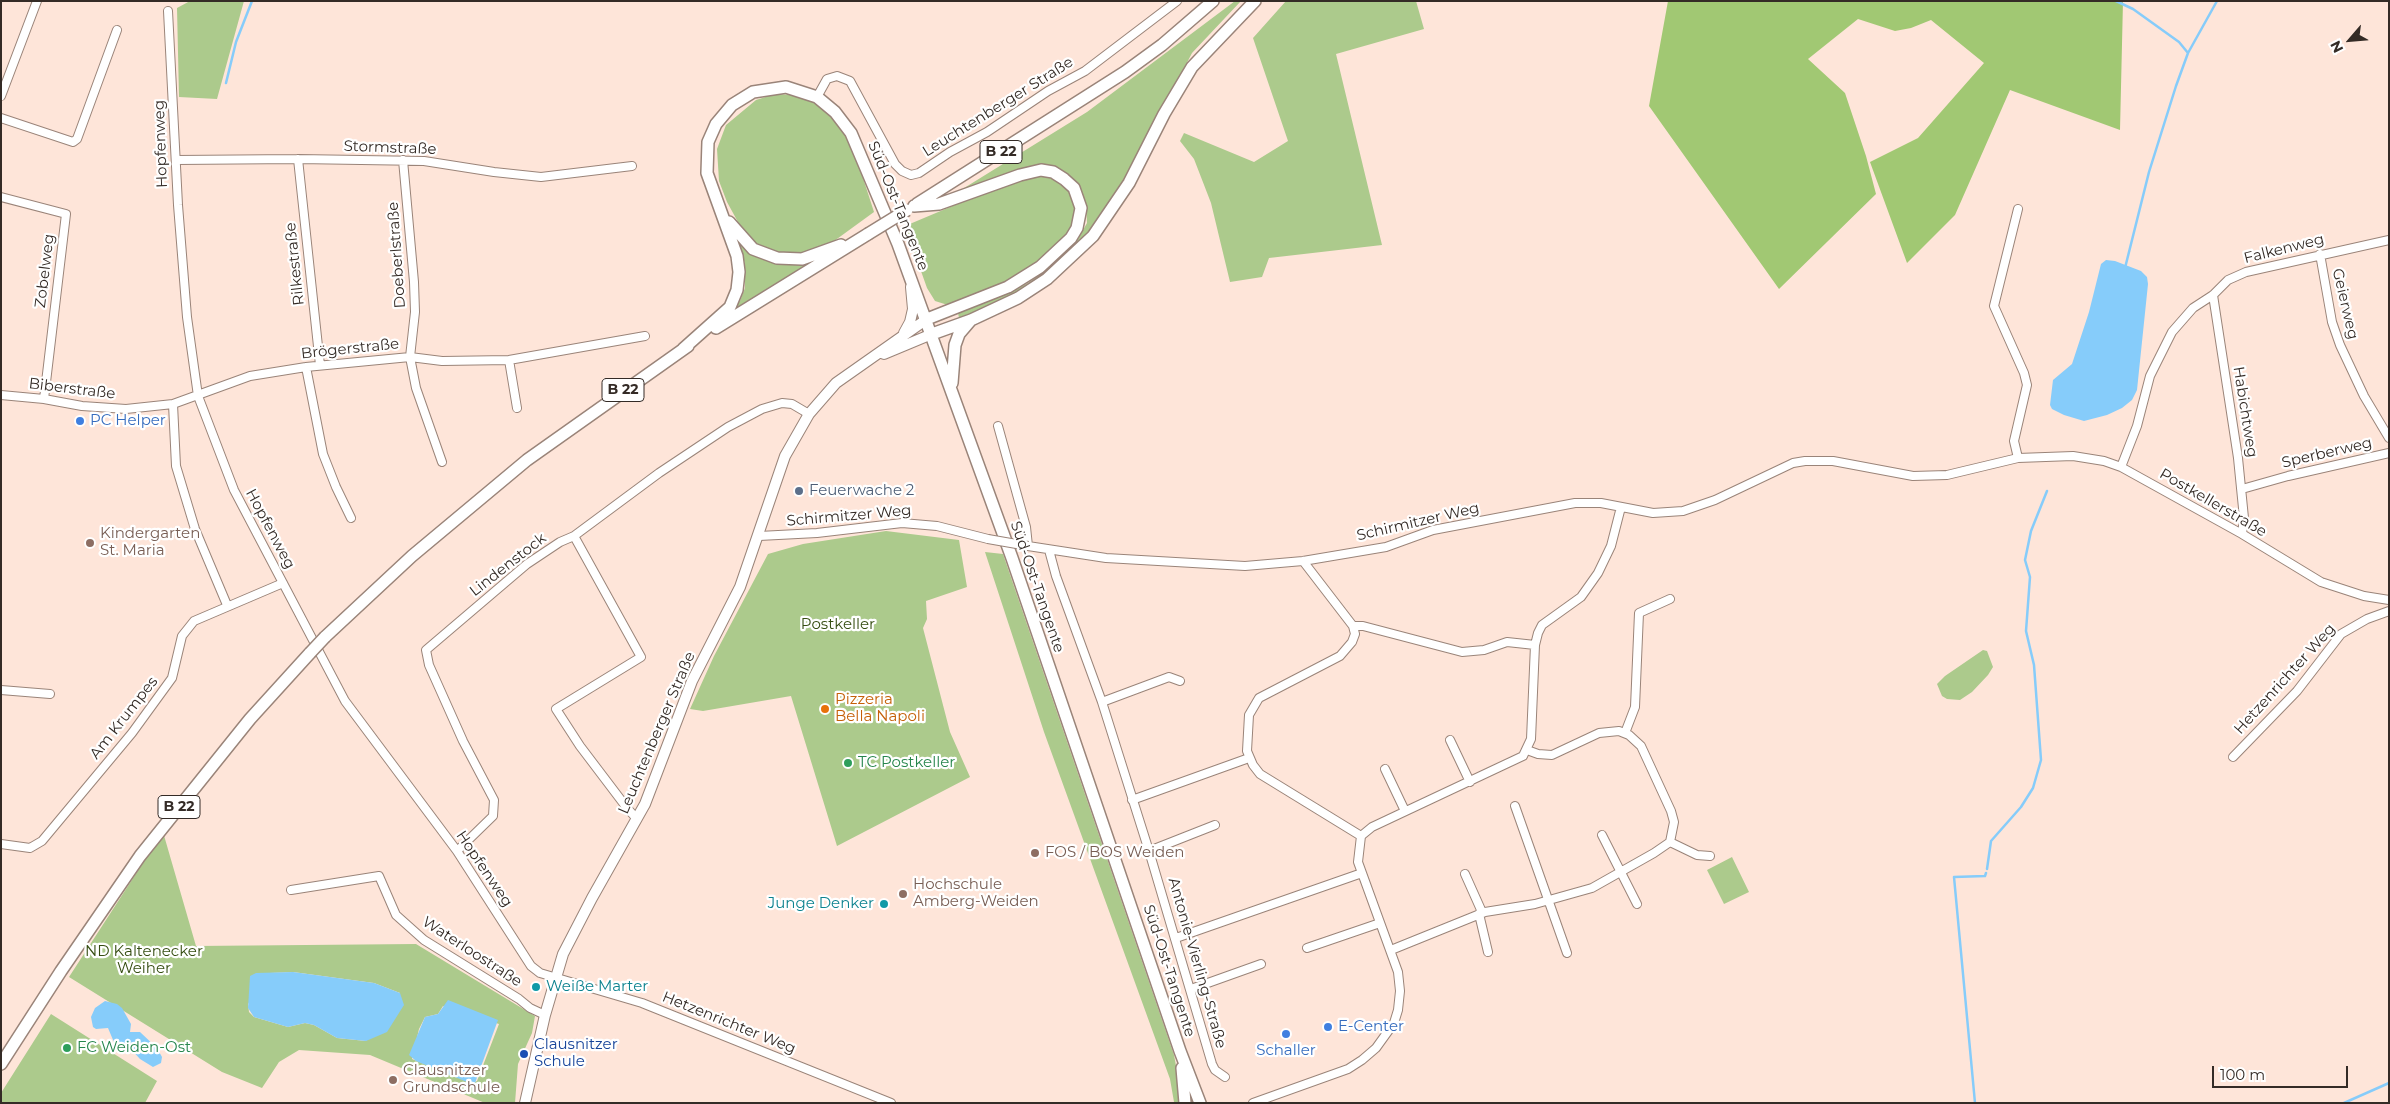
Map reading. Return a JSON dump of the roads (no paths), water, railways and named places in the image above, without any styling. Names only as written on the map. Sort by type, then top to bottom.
[{"type":"main road","name":"B 22","points":[[1,1064],[61,971],[140,856],[250,719],[310,653],[376,588],[476,500],[564,431],[683,350],[1102,88],[1162,45],[1214,1]]},
{"type":"main road","points":[[932,334],[971,320],[1018,298],[1046,279],[1093,236],[1129,183],[1177,90],[1192,67],[1255,1]]},
{"type":"main road","name":"B 22","points":[[683,350],[730,307],[737,290],[739,272],[737,256],[707,173],[707,151],[716,124],[732,105],[753,92],[776,87],[796,89],[817,97]]},
{"type":"main road","name":"Süd-Ost-Tangente","points":[[817,97],[835,112],[851,133],[869,172],[927,319],[1180,1051],[1200,1103]]},
{"type":"main road","points":[[911,208],[939,204],[1020,175],[1041,170],[1053,172],[1074,188],[1081,208],[1078,222],[1071,238],[1040,267],[1008,287],[927,319]]},
{"type":"main road","name":"B 22","points":[[719,208],[744,241],[753,249],[776,258],[802,258],[856,241]]},
{"type":"main road","points":[[952,390],[955,344],[959,334],[971,320]]},
{"type":"main road","points":[[1180,1051],[1185,1103]]},
{"type":"street","points":[[1,96],[37,1]]},
{"type":"street","name":"Leuchtenberger Straße","points":[[817,97],[827,80],[837,76],[850,81],[895,164],[902,171],[911,175],[919,173],[950,152],[987,132],[1048,91],[1085,71],[1177,1]]},
{"type":"street","name":"Hopfenweg","points":[[168,11],[187,317],[198,396],[234,490],[345,701],[457,851],[531,966],[540,973],[554,979]]},
{"type":"street","points":[[1,118],[73,142],[77,140],[117,30]]},
{"type":"street","name":"Rilkestraße","points":[[298,159],[320,365]]},
{"type":"street","name":"Stormstraße","points":[[176,160],[403,160],[424,161],[541,177],[632,166]]},
{"type":"street","name":"Doeberlstraße","points":[[403,160],[414,282],[415,312],[410,357],[416,388],[442,462]]},
{"type":"street","name":"Zobelweg","points":[[1,197],[66,214],[44,399]]},
{"type":"street","points":[[2018,208],[1994,306],[2024,373],[2027,385],[2014,441],[2018,458]]},
{"type":"street","name":"Falkenweg","points":[[2121,466],[2137,426],[2150,376],[2161,351],[2182,318],[2193,308],[2213,295],[2228,280],[2246,272],[2389,240]]},
{"type":"street","name":"Geierweg","points":[[2320,254],[2332,322],[2340,344],[2364,396],[2389,438]]},
{"type":"street","points":[[902,336],[910,322],[913,309],[910,276]]},
{"type":"street","name":"Habichtweg","points":[[2213,295],[2242,489],[2244,518],[2242,534]]},
{"type":"street","name":"Leuchtenberger Straße","points":[[524,1103],[554,979],[572,935],[637,819],[653,786],[692,681],[740,588],[785,456],[809,414],[836,384],[860,365],[927,319]]},
{"type":"street","name":"Leuchtenberger Straße","points":[[860,365],[932,334]]},
{"type":"street","name":"Brögerstraße","points":[[198,396],[250,376],[320,365],[410,357],[442,362],[509,360],[645,336]]},
{"type":"street","points":[[509,360],[517,408]]},
{"type":"street","points":[[306,367],[323,454],[351,518]]},
{"type":"street","name":"Biberstraße","points":[[1,395],[44,399],[82,406],[126,409],[173,404],[198,396]]},
{"type":"street","points":[[173,404],[176,466],[195,530],[227,606]]},
{"type":"street","name":"Lindenstock","points":[[457,851],[493,816],[494,800],[463,741],[429,665],[426,650],[527,564],[574,536],[659,473],[728,427],[773,404],[792,404],[809,414]]},
{"type":"street","points":[[998,426],[1026,527],[1028,546]]},
{"type":"street","name":"Sperberweg","points":[[2242,489],[2288,476],[2389,453]]},
{"type":"street","name":"Postkellerstraße","points":[[2018,458],[2073,456],[2121,466],[2242,534],[2321,582],[2364,596],[2389,600]]},
{"type":"street","name":"Schirmitzer Weg","points":[[759,536],[817,533],[902,523],[937,526],[988,539],[1106,558],[1245,566],[1303,560],[1386,547],[1433,530],[1575,503],[1601,503],[1653,513],[1697,508],[1793,463],[1820,460],[1913,476],[1946,475],[2018,458]]},
{"type":"street","points":[[1253,1103],[1348,1069],[1376,1048],[1394,1023],[1398,1010],[1400,983],[1391,950],[1358,862],[1361,836],[1372,827],[1514,762],[1523,756],[1531,739],[1535,645],[1542,626],[1581,597],[1598,573],[1611,546],[1620,507]]},
{"type":"street","points":[[574,536],[641,657],[556,709],[598,769],[637,819]]},
{"type":"street","name":"Antonie-Vierling-Straße","points":[[1049,550],[1056,576],[1102,702],[1176,938],[1212,1064],[1215,1070],[1226,1077]]},
{"type":"street","points":[[1303,560],[1353,626],[1355,634],[1352,642],[1340,656],[1259,698],[1250,715],[1247,751],[1249,758],[1260,774],[1361,836]]},
{"type":"street","name":"Am Krumpes","points":[[1,844],[30,848],[42,840],[132,733],[172,678],[182,636],[194,622],[283,583]]},
{"type":"street","points":[[1625,733],[1635,707],[1639,613],[1670,599]]},
{"type":"street","name":"Hetzenrichter Weg","points":[[2233,757],[2297,691],[2341,634],[2367,619],[2389,611]]},
{"type":"street","points":[[1353,626],[1363,626],[1462,652],[1484,650],[1507,642],[1535,645]]},
{"type":"street","points":[[1102,702],[1169,677],[1180,681]]},
{"type":"street","points":[[1,690],[50,694]]},
{"type":"street","points":[[1391,950],[1481,913],[1549,901],[1592,888],[1670,842],[1674,822],[1640,746],[1635,739],[1625,733],[1610,730],[1599,733],[1552,755],[1538,754],[1527,750]]},
{"type":"street","points":[[1450,740],[1470,782]]},
{"type":"street","points":[[1132,800],[1249,758]]},
{"type":"street","points":[[1385,769],[1405,811]]},
{"type":"street","points":[[1515,806],[1567,953]]},
{"type":"street","points":[[1149,851],[1215,825]]},
{"type":"street","points":[[1602,835],[1636,904]]},
{"type":"street","points":[[1670,842],[1697,855],[1710,856]]},
{"type":"street","points":[[1176,938],[1362,873]]},
{"type":"street","points":[[1465,874],[1481,913],[1488,952]]},
{"type":"street","name":"Waterloostraße","points":[[291,890],[379,876],[396,915],[424,940],[545,1016]]},
{"type":"street","points":[[1308,948],[1380,922]]},
{"type":"street","points":[[1191,989],[1261,964]]},
{"type":"street","name":"Hetzenrichter Weg","points":[[554,979],[612,993],[642,1003],[891,1103]]},
{"type":"water","points":[[2106,260],[2115,261],[2141,271],[2147,277],[2148,284],[2137,390],[2132,400],[2122,408],[2107,415],[2084,421],[2052,409],[2050,405],[2053,380],[2072,364],[2089,312],[2101,264]]},
{"type":"water","points":[[293,972],[374,983],[400,993],[404,1005],[387,1032],[366,1041],[337,1038],[314,1025],[305,1023],[288,1027],[254,1017],[248,1008],[250,976],[256,973]]},
{"type":"water","points":[[448,1000],[498,1020],[475,1083],[467,1082],[416,1061],[409,1055],[425,1017],[438,1014]]},
{"type":"water","points":[[105,1001],[117,1004],[122,1008],[131,1024],[130,1032],[140,1032],[157,1048],[162,1057],[161,1063],[153,1067],[140,1059],[130,1048],[116,1047],[108,1028],[96,1029],[93,1027],[91,1017],[95,1008]]},
{"type":"waterway","points":[[226,83],[236,42],[252,1]]},
{"type":"waterway","points":[[2116,1],[2133,9],[2179,42],[2188,53]]},
{"type":"waterway","points":[[2125,268],[2149,172],[2176,86],[2188,53],[2217,1]]},
{"type":"waterway","points":[[1987,869],[1991,841],[2021,807],[2033,788],[2041,760],[2034,665],[2026,631],[2030,577],[2025,560],[2031,531],[2047,491]]},
{"type":"waterway","points":[[1975,1103],[1954,877],[1985,876],[1986,873]]},
{"type":"waterway","points":[[2344,1103],[2389,1083]]},
{"type":"place","name":"PC Helper","points":[[80,421]]},
{"type":"place","name":"Feuerwache 2","points":[[799,491]]},
{"type":"place","name":"Kindergarten St. Maria","points":[[90,543]]},
{"type":"place","name":"Pizzeria Bella Napoli","points":[[825,709]]},
{"type":"place","name":"TC Postkeller","points":[[848,763]]},
{"type":"place","name":"FOS / BOS Weiden","points":[[1035,853]]},
{"type":"place","name":"Hochschule Amberg-Weiden","points":[[903,894]]},
{"type":"place","name":"Junge Denker","points":[[884,904]]},
{"type":"place","name":"Weiße Marter","points":[[536,987]]},
{"type":"place","name":"E-Center","points":[[1328,1027]]},
{"type":"place","name":"Schaller","points":[[1286,1034]]},
{"type":"place","name":"FC Weiden-Ost","points":[[67,1048]]},
{"type":"place","name":"Clausnitzer Schule","points":[[524,1054]]},
{"type":"place","name":"Clausnitzer Grundschule","points":[[393,1080]]},
{"type":"park label","name":"Postkeller","points":[[838,625]]},
{"type":"park label","name":"ND Kaltenecker Weiher","points":[[144,960]]}]
